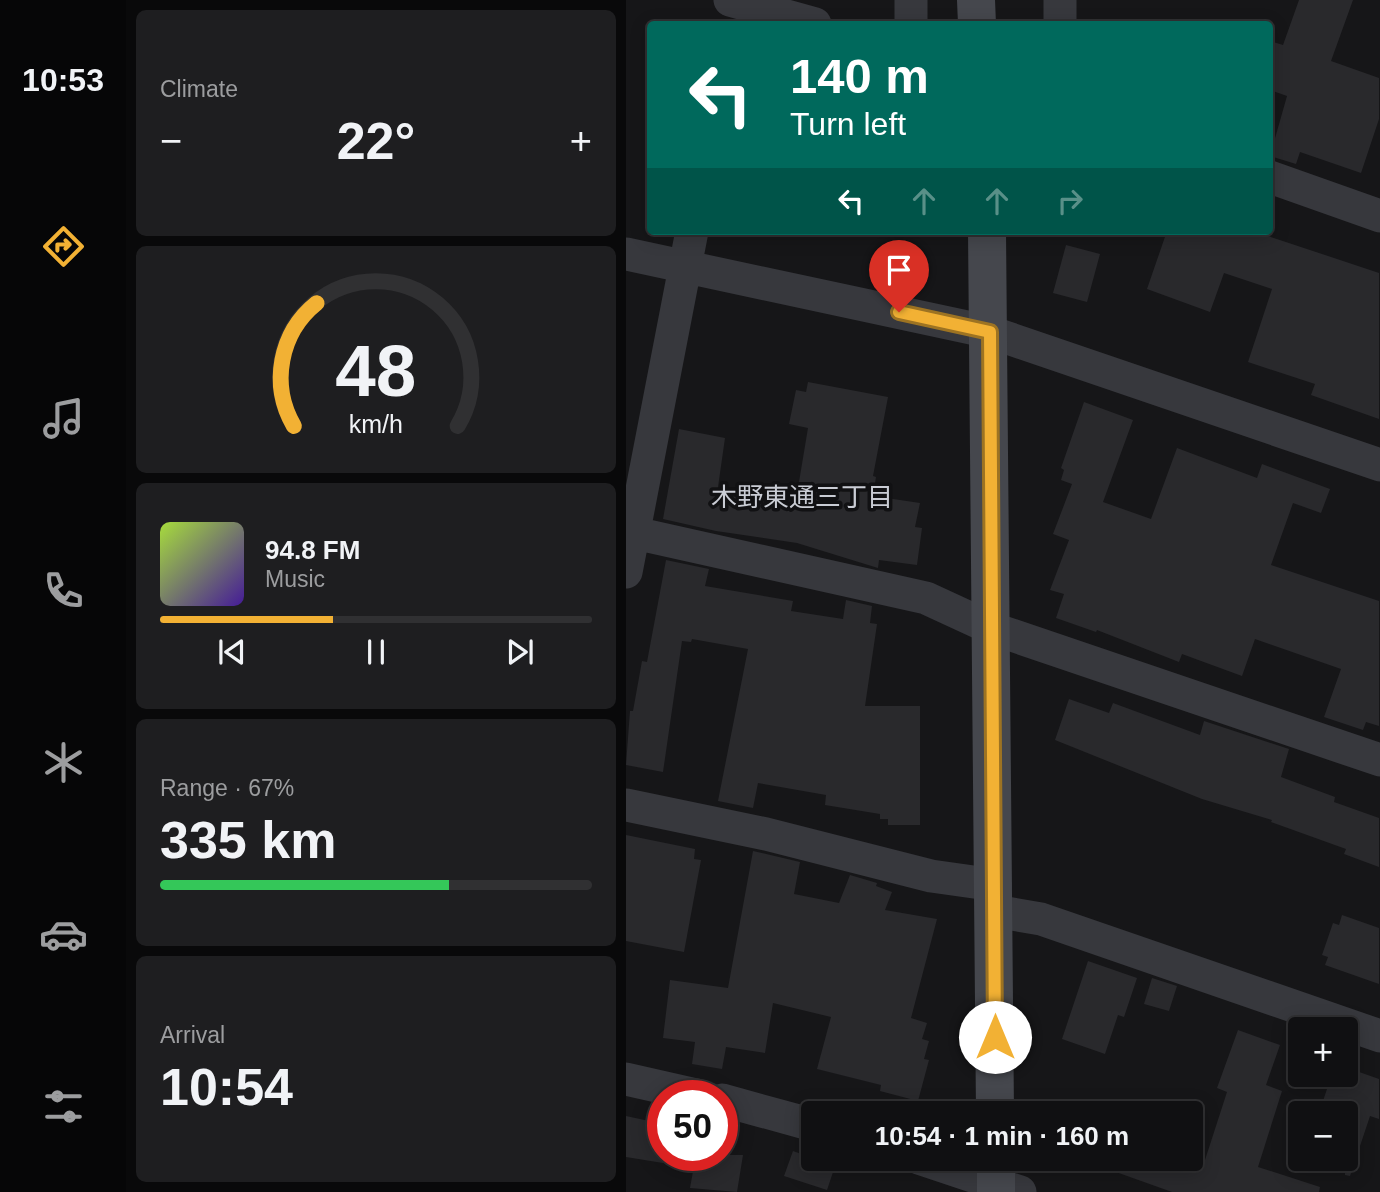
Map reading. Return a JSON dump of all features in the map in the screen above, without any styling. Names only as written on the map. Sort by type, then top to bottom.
[{"type":"main road","points":[[976,0],[977,21]]},
{"type":"main road","points":[[987,235],[995,1101]]},
{"type":"street","points":[[911,0],[911,21]]},
{"type":"street","points":[[1060,0],[1060,21]]},
{"type":"street","points":[[734,9],[799,21]]},
{"type":"street","points":[[1273,178],[1380,216]]},
{"type":"street","points":[[626,572],[630,532],[691,235]]},
{"type":"street","points":[[626,254],[990,332],[1380,464]]},
{"type":"street","points":[[630,532],[926,598],[991,628],[1380,760]]},
{"type":"street","points":[[626,805],[766,834],[931,876],[995,898],[1041,919],[1380,1036]]},
{"type":"street","points":[[626,1079],[647,1084]]},
{"type":"street","points":[[738,1104],[801,1122]]},
{"type":"street","points":[[966,1171],[1002,1181]]},
{"type":"building","points":[[1299,0],[1353,0],[1331,61],[1379,78],[1379,119],[1361,173],[1300,152],[1296,164],[1273,157],[1273,145],[1287,96],[1273,91],[1273,42],[1283,45]]},
{"type":"building","points":[[1166,235],[1265,235],[1379,273],[1379,419],[1311,395],[1315,384],[1248,362],[1272,289],[1224,273],[1210,312],[1147,289]]},
{"type":"building","points":[[1066,245],[1100,254],[1087,302],[1053,293]]},
{"type":"building","points":[[808,382],[888,397],[873,476],[876,477],[873,496],[920,503],[915,527],[922,528],[917,565],[879,560],[878,568],[797,543],[716,531],[663,519],[679,429],[725,438],[717,494],[795,506],[808,428],[789,424],[796,390],[806,392]]},
{"type":"building","points":[[1084,402],[1133,420],[1103,502],[1151,519],[1177,448],[1257,478],[1262,464],[1330,489],[1321,513],[1293,503],[1271,565],[1379,601],[1379,726],[1366,722],[1363,730],[1324,717],[1341,669],[1255,639],[1242,676],[1182,654],[1179,662],[1097,630],[1096,632],[1056,618],[1064,594],[1050,590],[1069,540],[1053,534],[1072,484],[1061,480],[1064,470],[1061,468]]},
{"type":"building","points":[[666,560],[709,569],[705,586],[793,601],[791,611],[843,619],[846,600],[872,606],[870,623],[877,624],[865,706],[920,706],[920,825],[888,825],[888,819],[880,819],[880,814],[825,805],[826,795],[758,783],[753,808],[718,801],[748,649],[692,639],[691,642],[682,641],[663,772],[626,765],[630,711],[633,711],[642,661],[647,662]]},
{"type":"building","points":[[1069,699],[1109,713],[1113,703],[1200,735],[1204,721],[1289,749],[1281,777],[1335,797],[1334,802],[1379,818],[1379,867],[1344,854],[1346,849],[1271,822],[1272,820],[1202,799],[1055,740]]},
{"type":"building","points":[[626,835],[695,849],[694,859],[701,860],[684,952],[626,941]]},
{"type":"building","points":[[753,851],[800,862],[794,894],[839,903],[850,875],[877,883],[876,886],[892,892],[885,910],[937,919],[911,1018],[927,1023],[922,1039],[929,1041],[924,1059],[929,1060],[918,1101],[880,1091],[881,1085],[817,1069],[831,1017],[773,1003],[765,1053],[726,1047],[722,1069],[692,1064],[695,1042],[663,1038],[670,980],[728,988]]},
{"type":"building","points":[[1342,915],[1379,928],[1379,984],[1325,965],[1328,957],[1322,955],[1333,923],[1339,925]]},
{"type":"building","points":[[1088,961],[1137,978],[1124,1017],[1118,1015],[1105,1054],[1062,1039]]},
{"type":"building","points":[[1152,978],[1177,986],[1169,1011],[1144,1004]]},
{"type":"building","points":[[1238,1030],[1280,1045],[1266,1085],[1282,1091],[1258,1167],[1320,1187],[1319,1192],[1172,1192],[1113,1171],[1203,1171],[1203,1160],[1227,1092],[1217,1088]]},
{"type":"building","points":[[1358,1072],[1379,1079],[1379,1119],[1370,1116],[1358,1152],[1358,1101],[1323,1101],[1328,1087],[1358,1087]]},
{"type":"building","points":[[626,1116],[647,1121],[647,1160],[626,1157]]},
{"type":"building","points":[[793,1151],[801,1154],[801,1171],[833,1171],[827,1190],[784,1176]]},
{"type":"building","points":[[738,1155],[743,1155],[737,1192],[690,1188],[693,1171],[738,1171]]},
{"type":"district","name":"木野東通三丁目","points":[[802,497]]},
{"type":"route","points":[[899,312],[990,332],[995,1037]]}]
